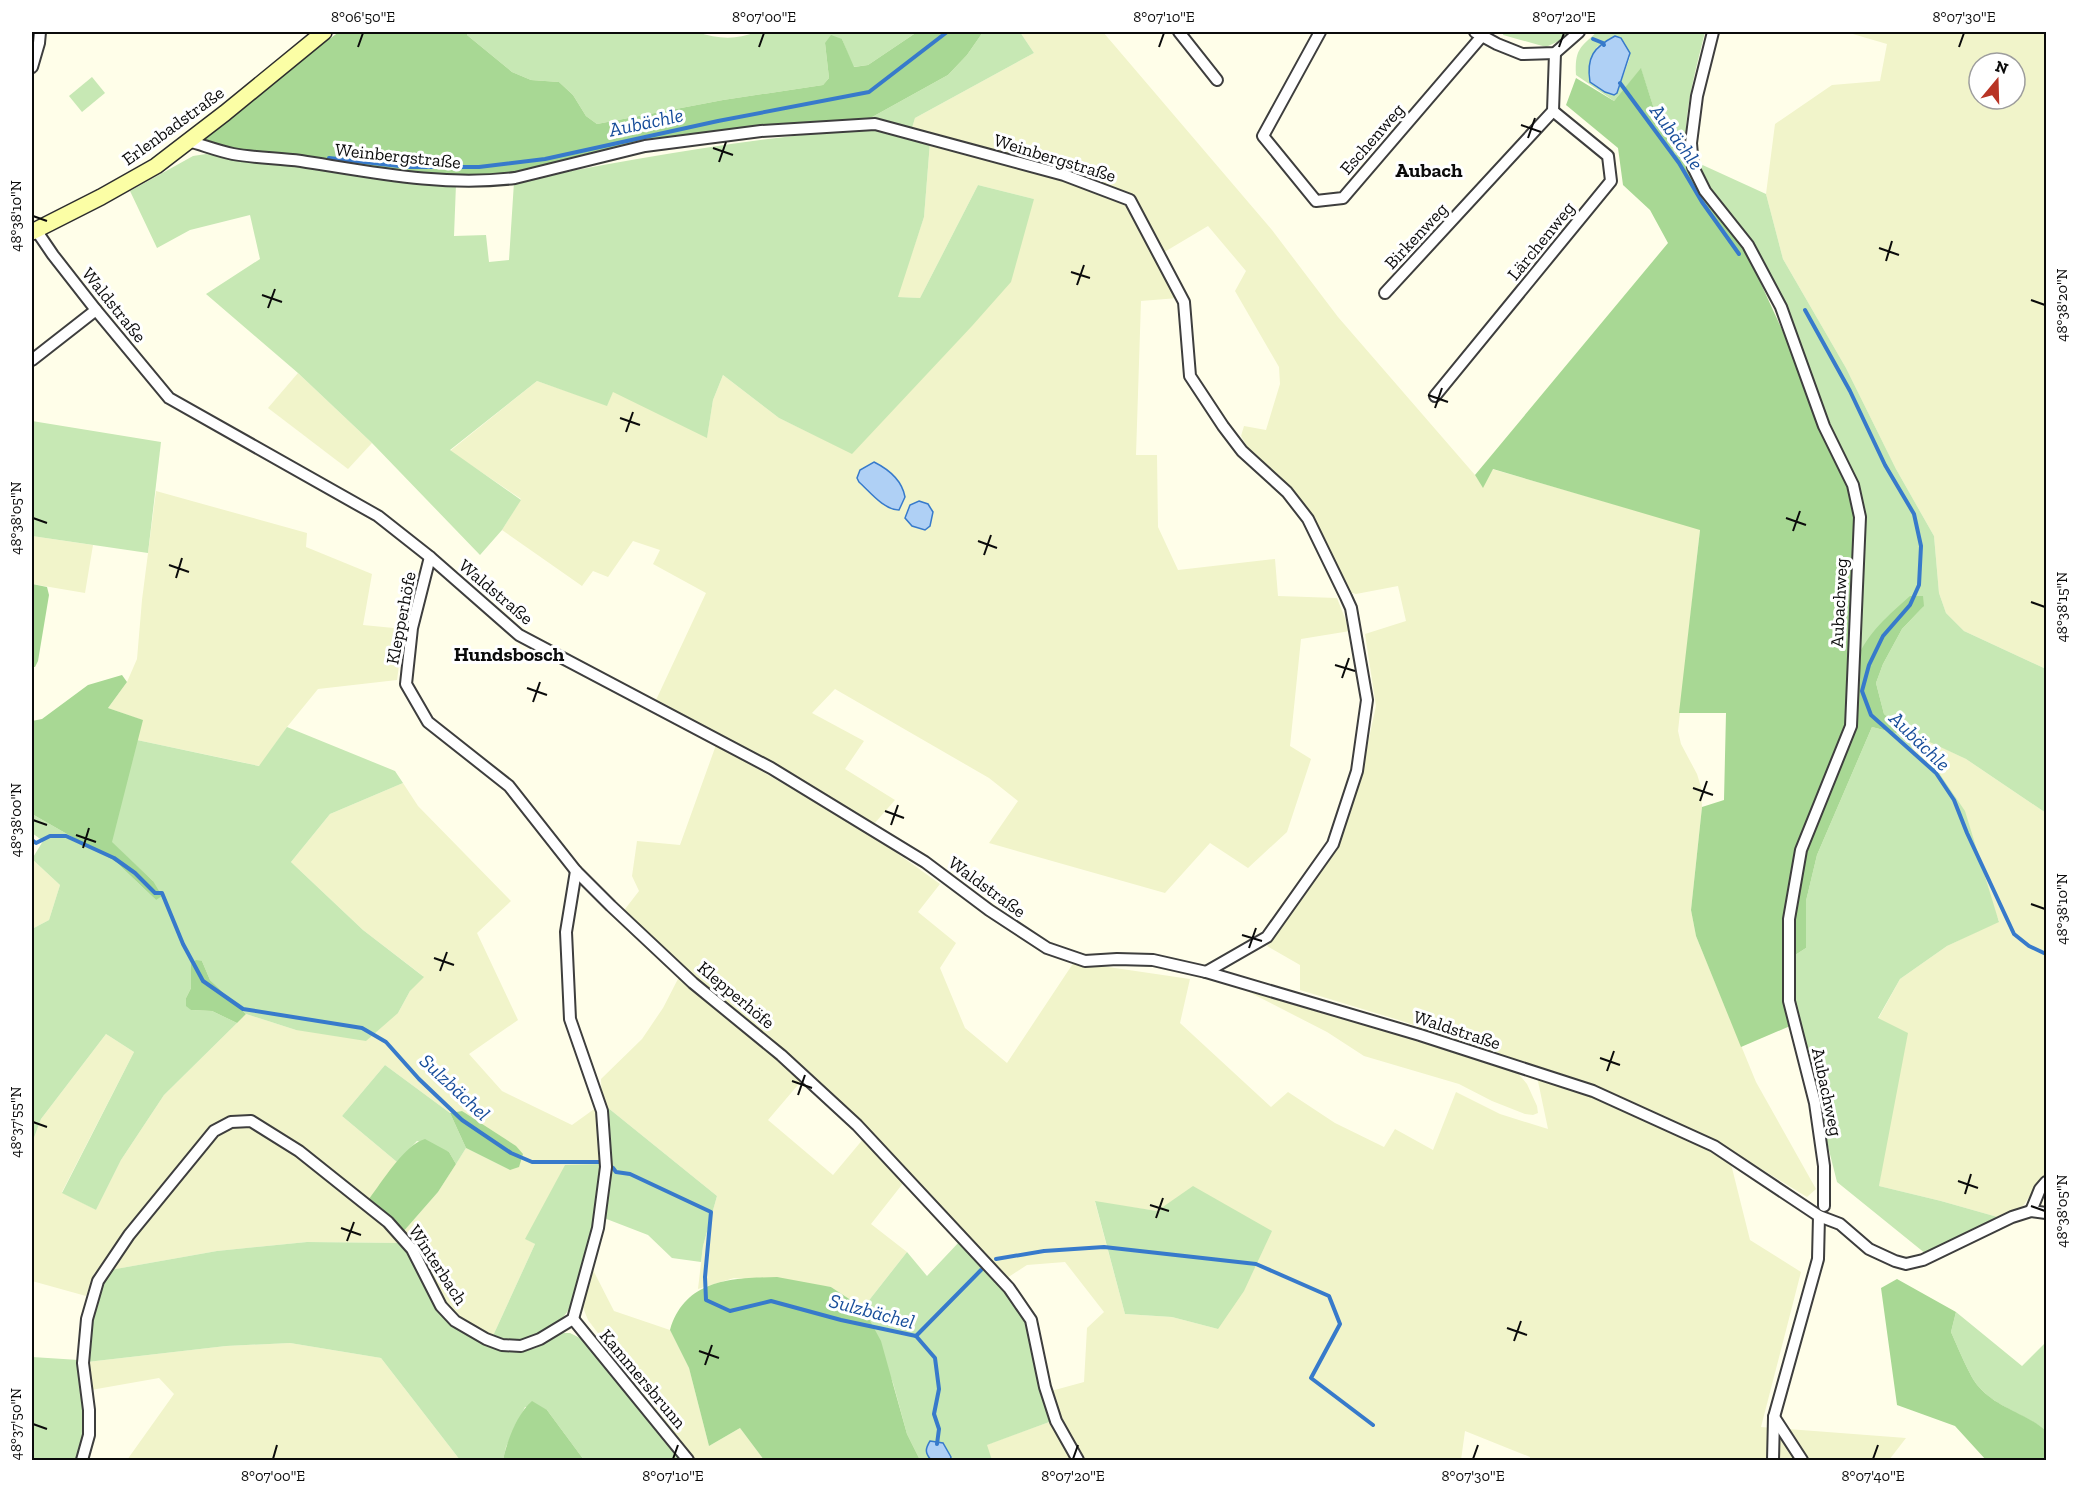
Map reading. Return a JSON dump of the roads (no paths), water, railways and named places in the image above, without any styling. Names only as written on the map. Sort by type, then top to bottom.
[{"type":"main road","name":"Erlenbadstraße","points":[[36,233],[156,166],[324,32]]},
{"type":"street","points":[[32,67],[40,32]]},
{"type":"street","points":[[1179,32],[1217,80]]},
{"type":"street","name":"Eschenweg","points":[[1320,32],[1263,136],[1316,201],[1343,198],[1479,34]]},
{"type":"street","points":[[1553,111],[1556,54],[1579,32]]},
{"type":"street","name":"Aubachweg","points":[[1713,32],[1697,96],[1691,143],[1693,167],[1705,191],[1748,245],[1781,307],[1824,426],[1853,485],[1860,517],[1851,726],[1801,850],[1789,919],[1789,1001],[1815,1103],[1824,1166],[1822,1211]]},
{"type":"street","points":[[1479,34],[1522,54],[1556,54]]},
{"type":"street","name":"Birkenweg","points":[[1385,293],[1553,111]]},
{"type":"street","name":"Lärchenweg","points":[[1435,396],[1611,181],[1608,156],[1553,111]]},
{"type":"street","name":"Weinbergstraße","points":[[188,141],[227,152],[429,180],[495,180],[515,178],[645,146],[761,131],[876,124],[1064,175],[1130,200],[1184,302],[1190,376],[1242,451],[1287,492],[1308,519],[1346,597],[1351,608],[1367,700],[1357,771],[1333,844],[1267,937],[1206,972]]},
{"type":"street","name":"Waldstraße","points":[[36,233],[169,398],[378,516],[430,557],[519,635],[771,768],[926,862],[989,910],[1047,948],[1084,961],[1153,960],[1206,972],[1420,1035],[1593,1091],[1714,1146],[1822,1211],[1869,1249],[1906,1264],[1923,1260],[2012,1217],[2031,1211]]},
{"type":"street","points":[[32,360],[96,310]]},
{"type":"street","name":"Klepperhöfe","points":[[430,557],[412,628],[406,684],[428,722],[509,786],[576,871],[693,983],[781,1055],[856,1125],[1009,1288],[1031,1320],[1056,1421],[1078,1461]]},
{"type":"street","points":[[573,1319],[598,1228],[606,1163],[602,1111],[570,1019],[566,932],[576,871]]},
{"type":"street","name":"Winterbach","points":[[82,1461],[89,1435],[89,1410],[83,1363],[87,1319],[98,1281],[129,1235],[214,1131],[231,1122],[251,1121],[299,1151],[388,1222],[412,1249],[441,1306],[455,1321],[502,1346],[521,1346],[540,1340],[573,1319]]},
{"type":"street","points":[[2046,1182],[2040,1189],[2031,1211],[2046,1213]]},
{"type":"street","points":[[1773,1461],[1774,1417],[1818,1259],[1822,1211]]},
{"type":"street","name":"Kammersbrunn","points":[[573,1319],[688,1461]]},
{"type":"street","points":[[1774,1417],[1802,1461]]},
{"type":"water","points":[[1615,36],[1621,38],[1630,53],[1617,93],[1614,95],[1590,82],[1589,66],[1597,49]]},
{"type":"water","points":[[874,462],[889,472],[901,485],[905,497],[899,510],[883,504],[859,482],[857,478],[860,470]]},
{"type":"water","points":[[919,501],[928,504],[933,512],[930,526],[925,530],[912,526],[905,518],[910,505]]},
{"type":"water","points":[[930,1441],[943,1443],[951,1457],[950,1460],[931,1460],[926,1451]]},
{"type":"waterway","name":"Aubächle","points":[[329,158],[408,167],[479,167],[545,159],[718,121],[869,92],[947,32]]},
{"type":"waterway","name":"Aubächle","points":[[1593,39],[1604,45]]},
{"type":"waterway","name":"Aubächle","points":[[1620,83],[1679,163],[1702,202],[1739,254]]},
{"type":"waterway","name":"Aubächle","points":[[1805,310],[1850,391],[1885,465],[1914,514],[1921,546],[1919,585],[1910,605],[1883,636],[1869,665],[1862,691],[1871,715],[1936,773],[1954,800],[2014,934],[2029,946],[2046,954]]},
{"type":"waterway","name":"Sulzbächel","points":[[32,840],[36,843],[50,836],[66,836],[114,858],[135,873],[155,893],[162,893],[183,944],[203,981],[243,1009],[362,1028],[386,1042],[419,1079],[462,1120],[511,1153],[532,1162],[603,1162],[616,1172],[630,1174],[711,1212],[705,1277],[706,1300],[730,1311],[771,1301],[841,1320],[916,1336],[935,1358],[939,1389],[934,1414],[939,1429],[937,1444]]},
{"type":"waterway","points":[[996,1259],[1044,1251],[1104,1247],[1256,1264],[1329,1296],[1340,1324],[1311,1378],[1373,1425]]},
{"type":"waterway","points":[[916,1336],[981,1270]]},
{"type":"district","name":"Aubach","points":[[1429,170]]},
{"type":"district","name":"Hundsbosch","points":[[509,654]]}]
